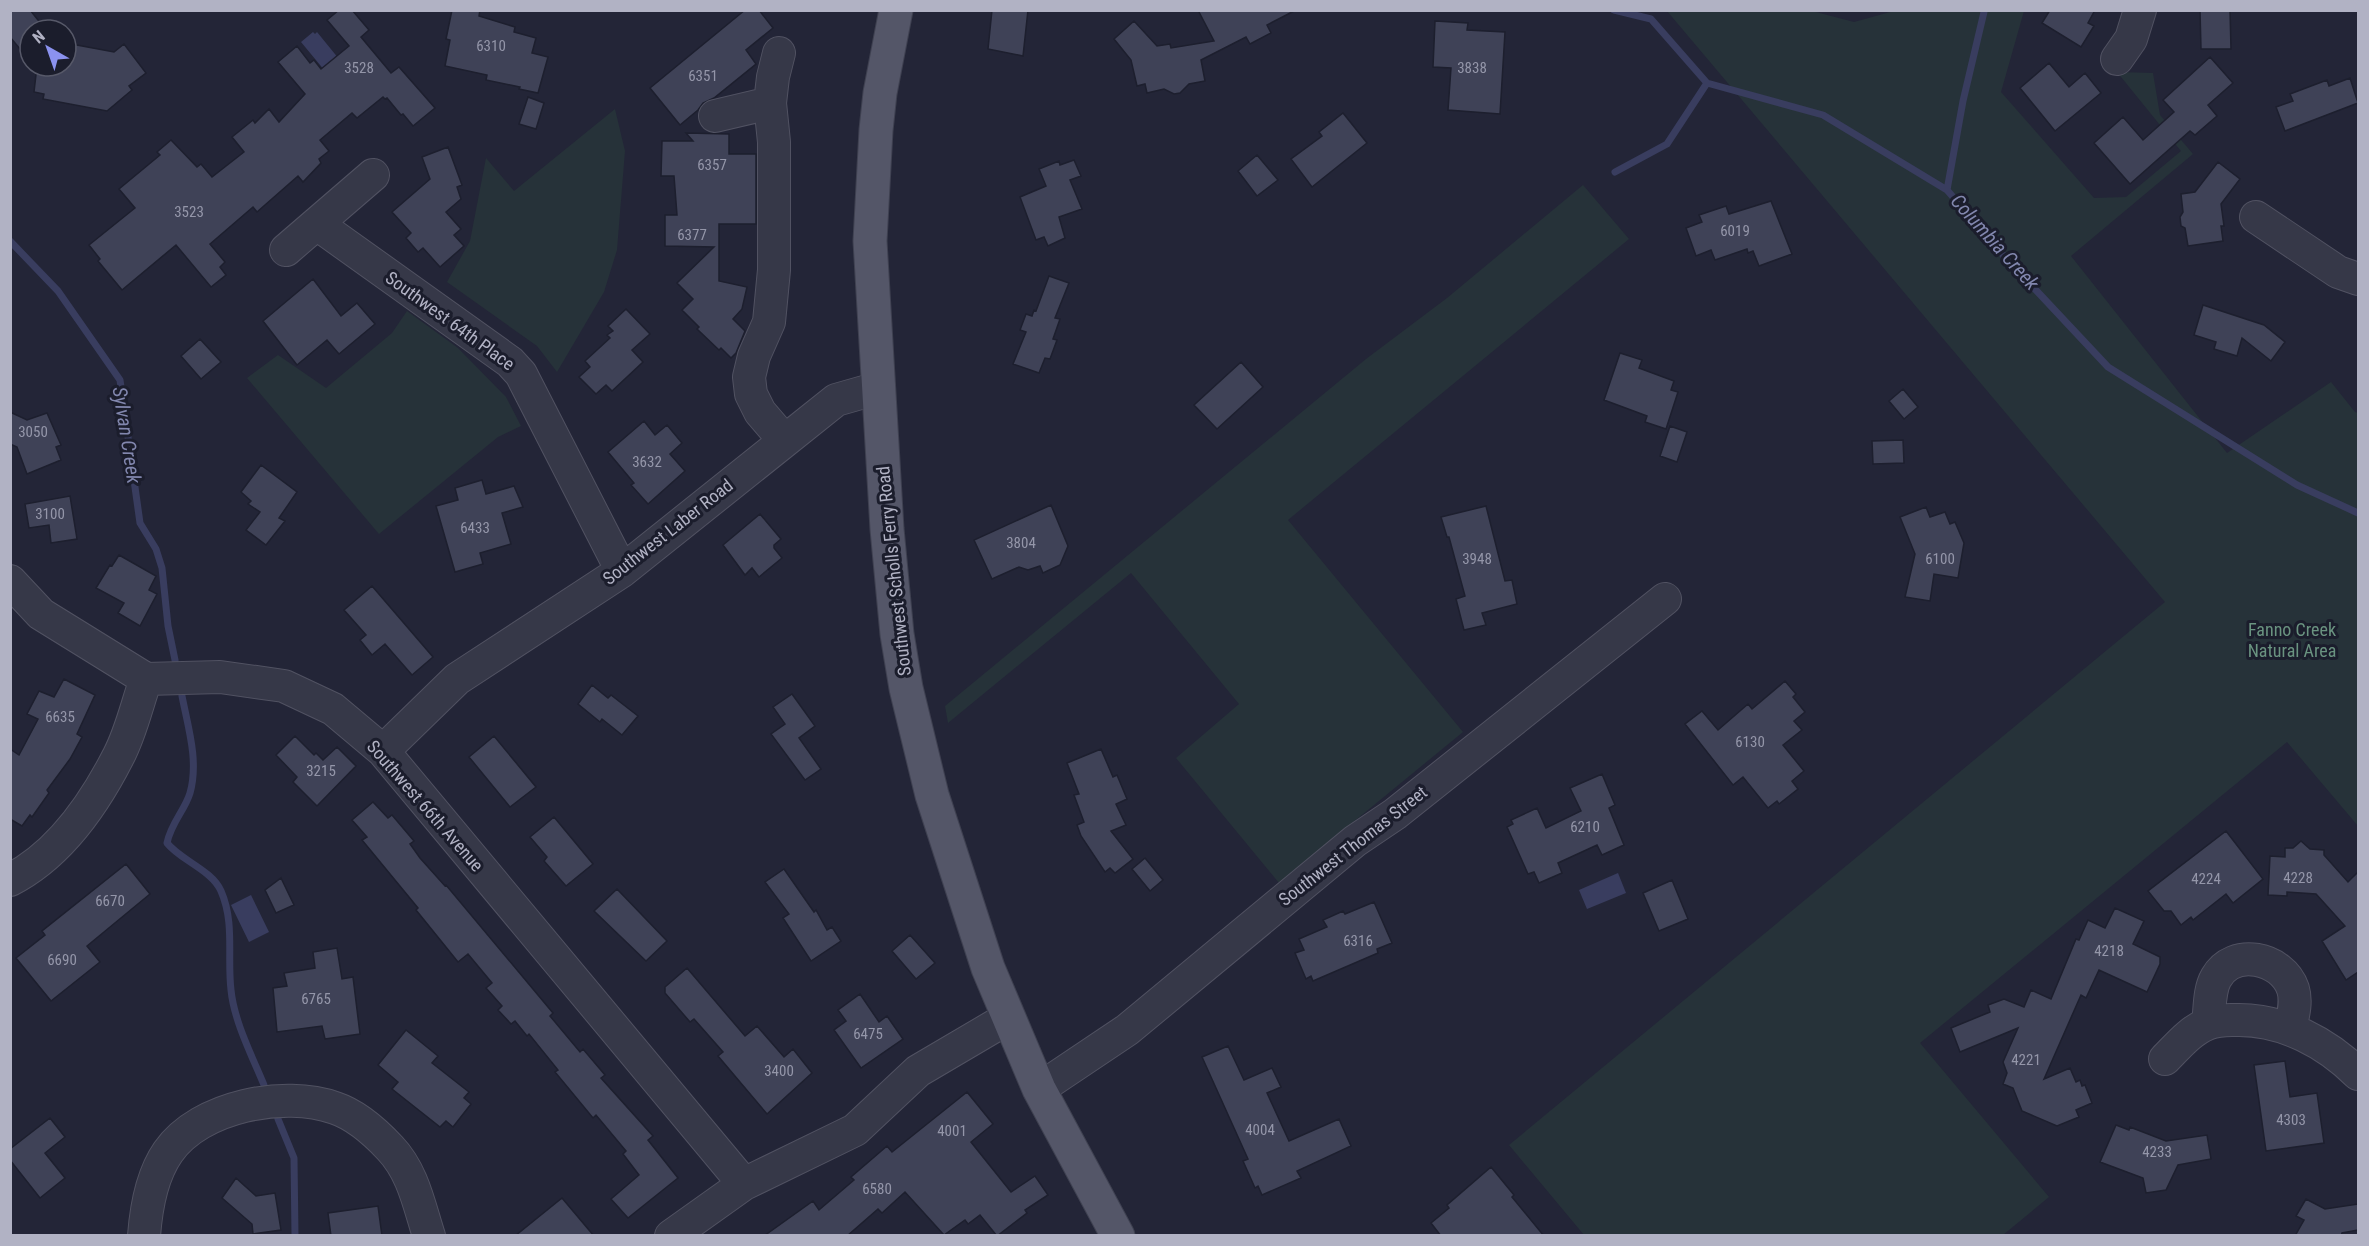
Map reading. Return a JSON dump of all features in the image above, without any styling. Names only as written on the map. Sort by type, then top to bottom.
[{"type":"main road","name":"Southwest Scholls Ferry Road","points":[[896,10],[880,93],[870,242],[887,529],[897,634],[906,688],[948,850],[988,968],[1039,1089],[1118,1236]]},
{"type":"street","points":[[2118,59],[2131,39],[2140,10]]},
{"type":"street","points":[[779,53],[772,77],[770,103],[774,142],[774,270],[769,321],[754,356],[749,377],[751,394],[760,412],[784,440]]},
{"type":"street","points":[[715,116],[770,103]]},
{"type":"street","points":[[286,250],[373,175]]},
{"type":"street","points":[[2256,217],[2338,272],[2358,279]]},
{"type":"street","name":"Southwest 64th Place","points":[[316,224],[510,362],[521,374],[622,571]]},
{"type":"street","name":"Southwest Laber Road","points":[[382,751],[458,679],[622,571],[836,400],[878,388]]},
{"type":"street","points":[[10,581],[41,614],[146,679],[119,756],[76,825],[30,869],[10,880]]},
{"type":"street","name":"Southwest Thomas Street","points":[[1039,1089],[1135,1024],[1355,841],[1395,814],[1665,599]]},
{"type":"street","name":"Southwest 66th Avenue","points":[[146,679],[220,677],[284,686],[333,710],[382,751],[744,1184]]},
{"type":"street","points":[[2208,1023],[2212,987],[2221,970],[2240,959],[2259,960],[2274,966],[2286,975],[2293,990],[2295,1008],[2290,1029]]},
{"type":"street","points":[[671,1236],[744,1184],[855,1130],[918,1071],[1008,1018]]},
{"type":"street","points":[[2164,1059],[2197,1029],[2208,1023],[2221,1020],[2257,1020],[2290,1029],[2324,1046],[2343,1059],[2358,1074]]},
{"type":"street","points":[[144,1236],[149,1204],[161,1165],[168,1152],[178,1141],[212,1117],[235,1108],[291,1100],[315,1102],[338,1108],[361,1122],[391,1149],[411,1179],[429,1236]]},
{"type":"green space","name":"Fanno Creek Natural Area","points":[[1667,11],[1812,11],[1854,22],[1894,11],[2024,11],[2001,92],[2094,198],[2126,197],[2181,151],[2117,72],[2153,73],[2160,115],[2193,154],[2071,256],[2227,453],[2331,382],[2358,413],[2358,826],[2287,742],[1920,1043],[2049,1197],[2003,1235],[1584,1235],[1509,1145],[2165,602]]},
{"type":"green space","points":[[615,109],[625,151],[617,250],[604,292],[557,372],[537,346],[447,282],[470,241],[486,158],[514,191]]},
{"type":"green space","points":[[1583,185],[1629,239],[1288,520],[1463,732],[1279,883],[1176,758],[1239,704],[1131,573],[948,723],[945,706],[1366,359],[1447,298]]},
{"type":"green space","points":[[407,311],[458,348],[506,397],[521,426],[498,437],[379,534],[247,378],[278,355],[326,388],[392,333]]},
{"type":"water","points":[[313,32],[315,34],[317,32],[339,59],[325,71],[301,42]]},
{"type":"water","points":[[1618,873],[1626,893],[1587,909],[1579,890]]},
{"type":"water","points":[[251,895],[269,932],[249,942],[231,905]]},
{"type":"building","points":[[10,10],[30,10],[36,18],[18,18],[18,47],[10,37]]},
{"type":"building","points":[[339,10],[352,10],[369,30],[361,37],[391,73],[399,67],[435,108],[413,126],[387,98],[383,97],[357,118],[352,113],[320,140],[329,151],[319,159],[321,163],[303,182],[298,176],[257,212],[253,207],[210,244],[225,262],[220,267],[226,275],[211,287],[176,245],[122,290],[98,261],[100,259],[89,245],[135,208],[119,189],[160,155],[157,152],[171,140],[197,167],[201,164],[212,177],[244,152],[232,137],[253,120],[255,123],[269,109],[279,122],[305,94],[278,62],[297,46],[310,63],[314,60],[321,69],[349,46],[327,20]]},
{"type":"building","points":[[452,10],[480,10],[479,16],[515,27],[514,32],[536,38],[532,53],[548,57],[538,93],[486,80],[487,75],[445,66],[450,40],[446,39]]},
{"type":"building","points":[[745,10],[759,10],[773,28],[746,50],[756,64],[714,98],[703,103],[680,125],[650,88]]},
{"type":"building","points":[[992,10],[1028,10],[1023,56],[988,49]]},
{"type":"building","points":[[1198,10],[1296,10],[1267,25],[1271,33],[1250,44],[1246,37],[1201,60],[1205,81],[1189,84],[1180,93],[1174,94],[1164,89],[1147,93],[1145,84],[1137,86],[1131,60],[1114,39],[1134,21],[1157,46],[1170,44],[1171,48],[1214,41]]},
{"type":"building","points":[[2050,10],[2095,10],[2088,23],[2094,26],[2081,47],[2042,23]]},
{"type":"building","points":[[2200,10],[2230,10],[2231,49],[2201,49]]},
{"type":"building","points":[[1435,21],[1468,23],[1467,30],[1505,32],[1500,114],[1448,110],[1451,68],[1433,67]]},
{"type":"building","points":[[124,44],[146,73],[129,86],[132,90],[107,111],[43,99],[44,94],[34,92],[36,78],[78,78],[78,45],[114,52]]},
{"type":"building","points":[[2210,57],[2233,83],[2208,105],[2217,116],[2195,135],[2190,131],[2130,184],[2094,143],[2123,117],[2143,140],[2174,112],[2163,100]]},
{"type":"building","points":[[2049,63],[2069,87],[2085,73],[2101,93],[2055,131],[2020,88]]},
{"type":"building","points":[[2350,78],[2358,103],[2285,131],[2276,107],[2293,101],[2290,94],[2327,80],[2329,86]]},
{"type":"building","points":[[528,97],[544,103],[536,129],[519,124]]},
{"type":"building","points":[[1343,113],[1367,143],[1312,187],[1291,159],[1322,136],[1319,132]]},
{"type":"building","points":[[686,133],[729,134],[729,154],[756,154],[756,224],[719,224],[719,281],[747,287],[742,309],[733,319],[745,331],[736,353],[731,358],[697,329],[699,327],[682,310],[693,299],[677,283],[714,247],[665,246],[665,215],[677,215],[674,176],[661,176],[662,141],[693,141]]},
{"type":"building","points":[[448,147],[462,185],[457,187],[461,199],[446,212],[461,229],[454,235],[464,246],[440,267],[423,248],[418,252],[406,238],[411,233],[392,212],[430,179],[422,157]]},
{"type":"building","points":[[1257,155],[1278,180],[1257,196],[1238,171]]},
{"type":"building","points":[[1074,160],[1081,176],[1070,180],[1082,209],[1059,217],[1065,238],[1048,246],[1044,237],[1036,240],[1020,197],[1046,186],[1039,169],[1059,161],[1060,165]]},
{"type":"building","points":[[2218,162],[2240,179],[2221,204],[2224,226],[2221,226],[2223,241],[2188,246],[2185,228],[2181,226],[2180,217],[2183,212],[2181,194],[2195,192]]},
{"type":"building","points":[[1771,201],[1792,254],[1759,266],[1753,251],[1748,253],[1747,249],[1715,260],[1711,250],[1696,256],[1686,228],[1702,222],[1699,215],[1726,206],[1729,214]]},
{"type":"building","points":[[1049,276],[1069,283],[1055,318],[1060,319],[1053,339],[1057,340],[1050,359],[1045,358],[1039,373],[1013,364],[1026,332],[1020,330],[1026,314],[1032,316],[1034,310],[1036,311]]},
{"type":"building","points":[[313,279],[341,316],[357,303],[375,324],[339,354],[327,340],[297,365],[263,321]]},
{"type":"building","points":[[2203,305],[2264,325],[2285,342],[2271,361],[2242,338],[2237,356],[2214,349],[2216,342],[2194,335]]},
{"type":"building","points":[[626,309],[650,334],[632,350],[643,362],[612,391],[606,385],[596,394],[579,377],[590,367],[585,361],[610,338],[607,335],[613,331],[608,326]]},
{"type":"building","points":[[200,339],[221,362],[201,379],[181,356]]},
{"type":"building","points":[[1620,353],[1642,360],[1639,368],[1674,381],[1671,390],[1678,392],[1666,429],[1645,422],[1647,416],[1604,400]]},
{"type":"building","points":[[1241,362],[1263,387],[1217,429],[1194,405]]},
{"type":"building","points":[[1903,389],[1918,407],[1904,419],[1889,401]]},
{"type":"building","points":[[10,412],[27,420],[47,413],[61,445],[56,447],[61,460],[27,474],[17,447],[10,444]]},
{"type":"building","points":[[644,421],[655,435],[667,425],[682,443],[670,454],[685,471],[648,504],[631,485],[634,483],[608,452]]},
{"type":"building","points":[[1670,426],[1687,432],[1677,462],[1660,456]]},
{"type":"building","points":[[1903,440],[1904,463],[1873,464],[1872,441]]},
{"type":"building","points":[[261,465],[297,492],[279,518],[285,521],[266,545],[246,530],[260,512],[248,504],[251,501],[241,492]]},
{"type":"building","points":[[482,480],[486,494],[514,486],[523,507],[502,513],[511,544],[480,553],[483,564],[455,572],[436,506],[458,500],[455,488]]},
{"type":"building","points":[[70,496],[77,539],[51,543],[49,525],[29,528],[25,504]]},
{"type":"building","points":[[1051,505],[1068,546],[1060,565],[1043,573],[1040,566],[1028,570],[1019,567],[992,579],[974,540]]},
{"type":"building","points":[[1486,506],[1505,581],[1512,580],[1517,604],[1482,613],[1486,625],[1464,630],[1456,599],[1465,596],[1449,537],[1447,537],[1441,517]]},
{"type":"building","points":[[1926,507],[1930,517],[1945,512],[1950,524],[1955,522],[1964,543],[1958,578],[1934,574],[1930,601],[1905,597],[1915,554],[1900,517]]},
{"type":"building","points":[[760,514],[781,539],[774,545],[774,548],[782,558],[759,577],[752,568],[745,575],[723,545]]},
{"type":"building","points":[[119,555],[156,576],[149,590],[157,594],[140,626],[118,613],[124,603],[96,588]]},
{"type":"building","points":[[372,586],[433,657],[412,675],[385,644],[372,655],[360,640],[366,635],[344,610]]},
{"type":"building","points":[[64,679],[95,695],[77,734],[82,737],[70,759],[47,790],[49,793],[32,817],[30,815],[22,826],[10,819],[10,749],[19,755],[38,719],[27,714],[39,691],[54,697]]},
{"type":"building","points":[[1785,681],[1796,694],[1793,697],[1805,712],[1794,721],[1802,730],[1783,745],[1804,771],[1792,781],[1798,789],[1779,804],[1777,801],[1768,808],[1743,777],[1733,785],[1685,724],[1702,711],[1718,730],[1748,704],[1752,709]]},
{"type":"building","points":[[592,685],[608,698],[611,695],[638,716],[622,735],[602,719],[600,722],[578,704]]},
{"type":"building","points":[[792,694],[815,726],[799,738],[821,769],[805,780],[771,734],[785,724],[773,707]]},
{"type":"building","points":[[295,736],[314,755],[316,753],[323,760],[337,747],[356,766],[317,806],[293,782],[297,777],[276,755]]},
{"type":"building","points":[[494,736],[536,787],[510,807],[469,757]]},
{"type":"building","points":[[1101,749],[1113,777],[1117,775],[1127,799],[1116,804],[1126,825],[1111,831],[1133,859],[1115,873],[1110,868],[1105,872],[1081,836],[1077,825],[1084,822],[1074,795],[1079,794],[1067,763]]},
{"type":"building","points":[[1602,774],[1615,805],[1609,808],[1624,845],[1602,855],[1597,845],[1558,863],[1562,873],[1539,883],[1534,872],[1528,874],[1507,827],[1513,824],[1511,820],[1537,808],[1546,828],[1581,811],[1570,788]]},
{"type":"building","points":[[373,802],[388,818],[392,815],[414,841],[410,844],[420,858],[446,885],[553,1013],[550,1016],[580,1052],[583,1049],[605,1075],[601,1078],[653,1136],[648,1140],[678,1178],[628,1218],[611,1199],[639,1175],[623,1154],[626,1151],[596,1115],[593,1118],[555,1072],[558,1070],[529,1034],[527,1036],[515,1021],[511,1024],[498,1010],[502,1006],[486,988],[492,983],[468,954],[458,962],[416,910],[418,908],[362,840],[367,837],[352,820]]},
{"type":"building","points":[[554,817],[593,864],[566,886],[544,861],[547,857],[530,837]]},
{"type":"building","points":[[2226,831],[2263,879],[2233,903],[2226,894],[2193,920],[2191,917],[2181,925],[2171,911],[2164,911],[2148,891]]},
{"type":"building","points":[[2301,841],[2310,849],[2324,850],[2324,855],[2348,882],[2358,872],[2358,972],[2346,980],[2322,941],[2345,926],[2316,894],[2287,892],[2287,896],[2268,895],[2270,856],[2285,857],[2285,848],[2293,848]]},
{"type":"building","points":[[1145,858],[1163,880],[1150,891],[1132,869]]},
{"type":"building","points":[[126,864],[150,894],[87,946],[100,962],[51,1001],[16,958],[45,935],[42,931]]},
{"type":"building","points":[[784,869],[814,912],[816,910],[827,930],[832,927],[841,941],[811,961],[783,918],[789,914],[765,882]]},
{"type":"building","points":[[281,878],[294,905],[276,913],[265,890]]},
{"type":"building","points":[[1672,880],[1688,919],[1659,931],[1643,893]]},
{"type":"building","points":[[617,889],[667,941],[646,961],[594,911]]},
{"type":"building","points":[[1374,902],[1392,943],[1377,949],[1378,953],[1313,981],[1311,976],[1306,979],[1295,953],[1304,950],[1299,939],[1327,927],[1323,920],[1343,911],[1345,914]]},
{"type":"building","points":[[2115,908],[2144,921],[2133,944],[2160,957],[2160,964],[2147,992],[2099,970],[2086,998],[2081,995],[2044,1079],[2070,1068],[2076,1082],[2080,1080],[2082,1086],[2085,1085],[2092,1103],[2076,1110],[2079,1117],[2057,1126],[2022,1111],[2013,1088],[2003,1084],[2007,1073],[2003,1062],[2018,1028],[1960,1052],[1951,1028],[1990,1012],[1988,1005],[2004,999],[2024,1007],[2031,990],[2051,999],[2076,939],[2079,940],[2088,920],[2105,928]]},
{"type":"building","points":[[910,935],[935,963],[916,979],[892,951]]},
{"type":"building","points":[[337,948],[342,979],[353,977],[360,1034],[325,1039],[322,1026],[277,1032],[273,988],[287,986],[284,973],[315,968],[313,952]]},
{"type":"building","points":[[687,968],[745,1036],[757,1026],[784,1057],[793,1049],[812,1073],[767,1114],[718,1056],[723,1052],[694,1019],[690,1022],[665,993],[665,987]]},
{"type":"building","points":[[860,994],[879,1022],[887,1016],[903,1039],[861,1068],[834,1030],[846,1021],[838,1010]]},
{"type":"building","points":[[406,1030],[438,1056],[432,1063],[469,1092],[464,1098],[471,1104],[453,1127],[446,1121],[440,1127],[392,1089],[398,1082],[378,1065]]},
{"type":"building","points":[[1228,1046],[1244,1080],[1272,1068],[1281,1087],[1267,1093],[1289,1141],[1339,1119],[1351,1146],[1297,1171],[1301,1178],[1262,1195],[1258,1186],[1255,1188],[1243,1161],[1248,1159],[1202,1057]]},
{"type":"building","points":[[2285,1061],[2290,1097],[2317,1093],[2324,1143],[2266,1151],[2254,1065]]},
{"type":"building","points":[[967,1092],[993,1124],[971,1142],[1011,1192],[1035,1176],[1048,1195],[1025,1210],[1027,1213],[997,1236],[980,1215],[968,1224],[965,1220],[944,1235],[905,1192],[882,1213],[878,1209],[847,1236],[764,1236],[813,1201],[819,1210],[854,1180],[851,1177],[887,1146],[892,1152]]},
{"type":"building","points":[[50,1118],[65,1137],[45,1153],[65,1178],[40,1198],[10,1160],[10,1149]]},
{"type":"building","points":[[2116,1125],[2129,1130],[2130,1127],[2166,1141],[2207,1135],[2211,1159],[2178,1165],[2166,1190],[2146,1193],[2143,1178],[2100,1162]]},
{"type":"building","points":[[1491,1167],[1544,1236],[1441,1236],[1431,1223],[1449,1208],[1447,1205]]},
{"type":"building","points":[[236,1178],[256,1196],[275,1193],[281,1230],[253,1234],[252,1224],[222,1198]]},
{"type":"building","points":[[562,1198],[594,1236],[515,1236]]},
{"type":"building","points":[[2306,1199],[2325,1209],[2358,1204],[2358,1230],[2342,1233],[2341,1236],[2295,1236],[2304,1220],[2296,1216]]},
{"type":"building","points":[[378,1206],[382,1236],[331,1236],[328,1213]]},
{"type":"waterway","name":"Columbia Creek","points":[[1614,10],[1651,19],[1707,83],[1823,115],[1947,190],[2003,255],[2108,367],[2297,485],[2358,513]]},
{"type":"waterway","points":[[1947,190],[1963,101],[1984,12]]},
{"type":"waterway","points":[[1615,172],[1667,144],[1707,83]]},
{"type":"waterway","name":"Sylvan Creek","points":[[10,241],[58,291],[120,380],[140,523],[156,549],[162,568],[168,626],[175,660]]},
{"type":"waterway","name":"Sylvan Creek","points":[[182,696],[192,744],[192,781],[188,799],[167,843],[211,877],[221,891],[228,915],[233,1002],[244,1038],[264,1085]]},
{"type":"waterway","name":"Sylvan Creek","points":[[278,1119],[294,1158],[295,1236]]}]
